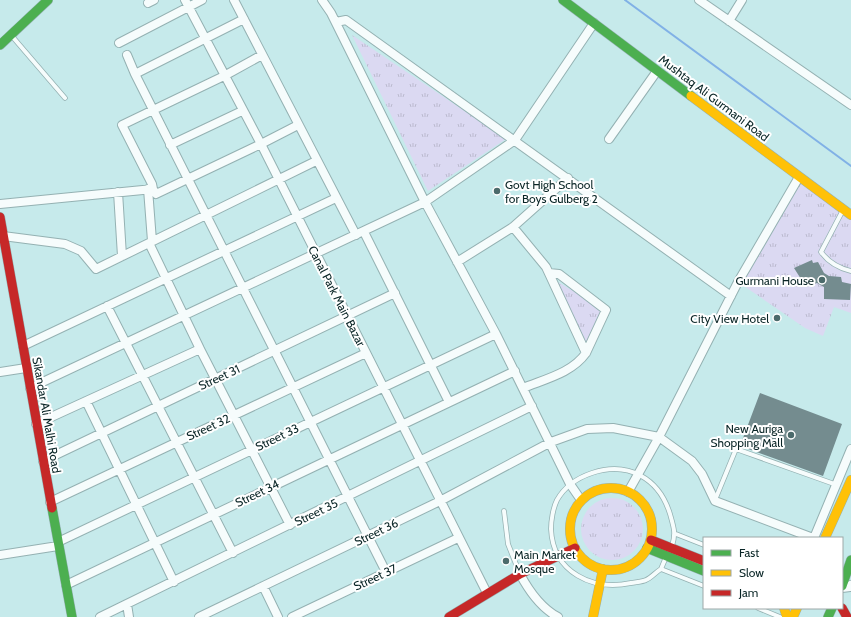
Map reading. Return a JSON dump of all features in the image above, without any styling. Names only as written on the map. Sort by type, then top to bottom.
[{"type":"street","points":[[0,45],[48,0]]},
{"type":"street","points":[[119,43],[186,3],[202,0]]},
{"type":"street","points":[[234,0],[356,236]]},
{"type":"street","points":[[322,0],[336,22],[425,202],[515,371],[551,442],[570,484],[581,500]]},
{"type":"street","name":"Mushtaq Ali Gurmani Road","points":[[563,0],[847,213]]},
{"type":"street","points":[[699,0],[851,105]]},
{"type":"street","points":[[729,21],[742,0]]},
{"type":"street","name":"Canal Park Main Bazar","points":[[186,3],[242,112],[261,144],[458,538],[487,592]]},
{"type":"street","points":[[135,74],[244,19]]},
{"type":"street","points":[[336,22],[346,20],[731,296]]},
{"type":"street","points":[[30,388],[356,236],[425,202],[515,140],[594,23]]},
{"type":"street","points":[[127,55],[135,74],[242,288],[386,572]]},
{"type":"street","points":[[262,55],[224,76],[122,125],[152,184],[151,242],[166,278],[200,349],[290,525]]},
{"type":"street","points":[[609,139],[657,71]]},
{"type":"street","points":[[170,144],[242,112]]},
{"type":"street","points":[[151,189],[156,194],[298,125]]},
{"type":"street","points":[[3,236],[64,244],[81,251],[96,269],[279,180],[316,160]]},
{"type":"street","points":[[628,492],[637,473],[660,437],[731,296],[799,177]]},
{"type":"street","points":[[457,262],[513,227],[568,178]]},
{"type":"street","points":[[0,204],[151,189]]},
{"type":"street","points":[[118,192],[122,256]]},
{"type":"street","points":[[22,346],[336,198]]},
{"type":"street","name":"Sikandar Ali Malhi Road","points":[[0,217],[50,502],[72,617]]},
{"type":"street","points":[[513,227],[543,263],[549,273],[586,353]]},
{"type":"street","points":[[364,232],[449,402]]},
{"type":"street","points":[[523,388],[575,366],[586,353],[606,310],[556,273],[549,273]]},
{"type":"street","name":"Street 31","points":[[43,461],[348,316],[395,292]]},
{"type":"street","points":[[107,306],[212,515],[233,553]]},
{"type":"street","name":"Street 33","points":[[0,555],[58,544],[136,504],[383,386],[496,334]]},
{"type":"street","points":[[36,424],[200,349]]},
{"type":"street","name":"Street 32","points":[[50,502],[366,353]]},
{"type":"street","points":[[0,372],[26,368]]},
{"type":"street","name":"Street 34","points":[[66,585],[515,371]]},
{"type":"street","points":[[86,401],[174,582]]},
{"type":"street","name":"Street 35","points":[[100,617],[532,406]]},
{"type":"street","name":"Street 36","points":[[199,617],[440,501],[551,442],[587,429],[613,428],[660,437]]},
{"type":"street","points":[[660,437],[692,460],[702,474],[715,501],[810,537]]},
{"type":"street","points":[[813,537],[837,485],[851,449]]},
{"type":"street","points":[[825,537],[851,480]]},
{"type":"street","points":[[833,537],[851,480]]},
{"type":"street","points":[[616,488],[628,492],[636,497],[648,512],[651,520],[649,544],[633,563],[613,570],[603,569],[584,560],[574,548],[571,540],[570,523],[576,507],[581,500],[591,493],[603,489],[616,488]]},
{"type":"street","name":"Street 37","points":[[292,617],[458,538]]},
{"type":"street","points":[[649,544],[669,552],[703,570]]},
{"type":"street","points":[[449,617],[461,614],[487,592],[574,548]]},
{"type":"street","points":[[843,564],[851,549]]},
{"type":"street","points":[[669,552],[703,561]]},
{"type":"street","points":[[843,584],[851,560]]},
{"type":"street","points":[[593,617],[603,569]]},
{"type":"street","points":[[520,574],[528,589],[540,603],[558,617]]},
{"type":"street","points":[[263,586],[278,617]]},
{"type":"street","points":[[127,604],[129,617]]},
{"type":"lane","points":[[11,35],[65,98]]},
{"type":"lane","points":[[847,213],[821,252],[827,260],[841,269],[851,271]]},
{"type":"lane","points":[[715,501],[736,449],[837,485]]},
{"type":"lane","points":[[616,469],[637,473],[647,480],[660,493],[667,504],[676,534],[661,569],[646,580],[617,586],[600,585],[586,581],[566,566],[557,556],[552,540],[551,524],[556,502],[570,484],[584,476],[600,471],[616,469]]},
{"type":"lane","points":[[504,511],[508,544],[520,574]]},
{"type":"lane","points":[[676,534],[703,545]]},
{"type":"lane","points":[[661,569],[703,586]]},
{"type":"lane","points":[[760,609],[780,617]]},
{"type":"green space","points":[[352,35],[506,139],[428,191]]},
{"type":"green space","points":[[799,177],[851,215],[851,313],[834,307],[823,336],[805,328],[738,282]]},
{"type":"green space","points":[[556,281],[601,307],[603,310],[585,346]]},
{"type":"green space","points":[[606,498],[618,498],[634,507],[641,517],[643,529],[641,541],[634,551],[618,560],[606,560],[595,555],[586,546],[581,535],[581,523],[586,512],[595,503]]},
{"type":"building","name":"Gurmani House","points":[[812,260],[813,263],[818,262],[824,273],[829,276],[841,277],[842,282],[851,284],[850,300],[824,299],[824,287],[817,283],[806,287],[794,268]]},
{"type":"building","name":"New Auriga Shopping Mall","points":[[760,393],[842,424],[823,476],[740,446]]},
{"type":"waterway","points":[[625,0],[851,166]]},
{"type":"traffic: fast","points":[[0,45],[48,0]]},
{"type":"traffic: fast","points":[[563,0],[691,96]]},
{"type":"traffic: fast","points":[[52,508],[72,617]]},
{"type":"traffic: fast","points":[[647,548],[703,571]]},
{"type":"traffic: fast","points":[[843,583],[851,560]]},
{"type":"traffic: fast","points":[[828,617],[832,609]]},
{"type":"traffic: slow","points":[[691,96],[851,215]]},
{"type":"traffic: slow","points":[[825,537],[851,480]]},
{"type":"traffic: slow","points":[[611,488],[627,491],[640,500],[649,513],[652,529],[649,545],[640,558],[627,567],[611,570],[595,567],[582,558],[573,545],[570,529],[573,513],[582,500],[595,491],[611,488]]},
{"type":"traffic: slow","points":[[593,617],[603,569]]},
{"type":"traffic: slow","points":[[784,609],[787,617]]},
{"type":"traffic: slow","points":[[793,617],[797,609]]},
{"type":"traffic: jam","points":[[0,217],[52,508]]},
{"type":"traffic: jam","points":[[651,540],[703,561]]},
{"type":"traffic: jam","points":[[449,617],[520,574],[575,548]]},
{"type":"traffic: jam","points":[[843,609],[847,617]]},
{"type":"place","name":"Govt High School for Boys Gulberg 2","points":[[497,191]]},
{"type":"place","name":"Gurmani House","points":[[822,280]]},
{"type":"place","name":"City View Hotel","points":[[777,318]]},
{"type":"place","name":"New Auriga Shopping Mall","points":[[791,435]]},
{"type":"place","name":"Main Market Mosque","points":[[506,561]]}]
